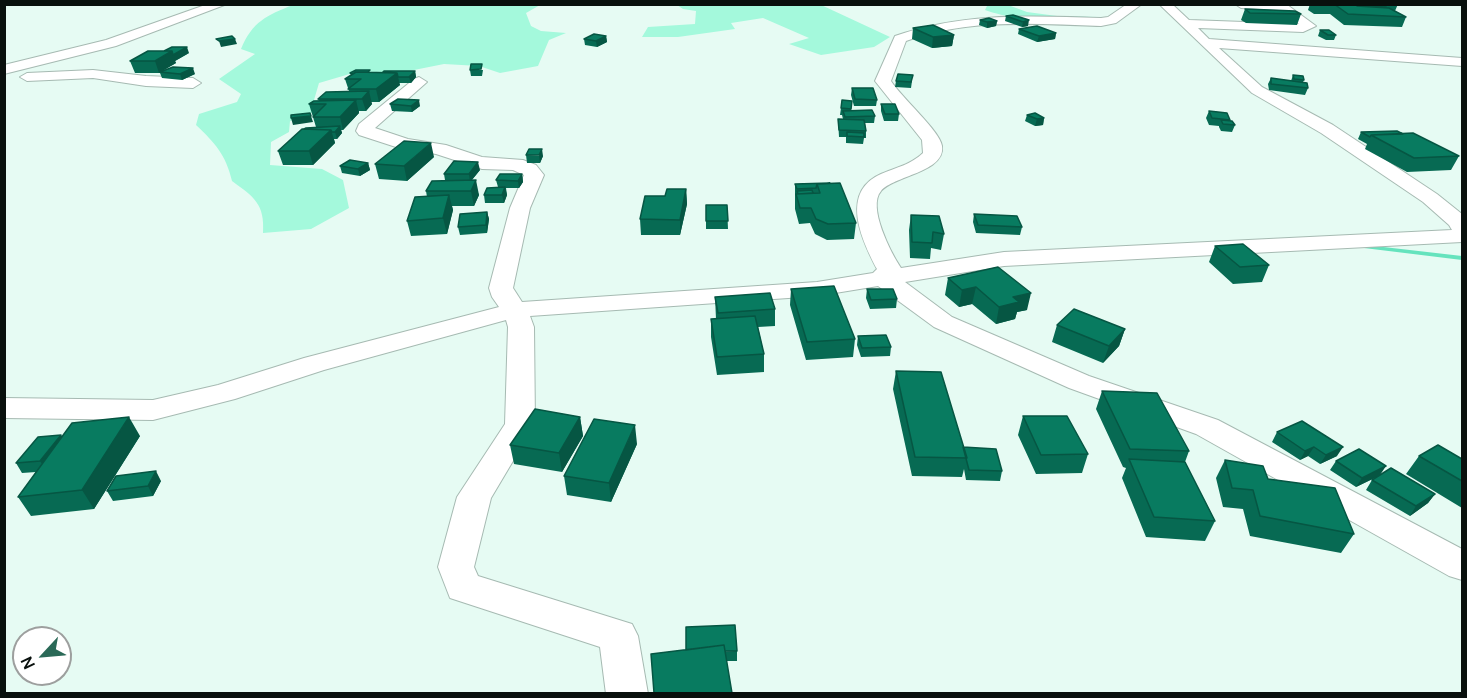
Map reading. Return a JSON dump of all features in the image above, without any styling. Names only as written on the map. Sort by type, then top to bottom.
[{"type":"street","points":[[4,70],[111,43],[221,4]]},
{"type":"street","points":[[881,279],[890,270],[879,252],[869,224],[867,197],[879,181],[922,164],[930,158],[933,152],[933,143],[897,102],[883,81],[900,39],[922,31],[1000,19],[1101,22],[1113,20],[1136,4]]},
{"type":"street","points":[[1165,4],[1257,90],[1328,129],[1430,198],[1459,222],[1462,229]]},
{"type":"street","points":[[1185,24],[1303,28],[1311,26],[1282,7],[1241,4]]},
{"type":"street","points":[[1205,43],[1462,62]]},
{"type":"street","points":[[4,78],[93,74],[146,81],[193,83]]},
{"type":"street","points":[[419,82],[365,128],[365,131],[405,144],[440,148],[462,158],[482,163],[516,164],[529,169],[534,175],[520,208],[501,288],[504,297],[516,310],[521,327],[520,424],[474,497],[456,567],[463,587],[618,636],[627,693]]},
{"type":"street","points":[[4,408],[153,410],[225,393],[314,364],[516,310],[549,306],[817,289],[1004,259],[1462,236]]},
{"type":"street","points":[[881,279],[894,285],[943,322],[1078,382],[1207,427],[1462,566]]},
{"type":"green space","points":[[819,4],[890,37],[874,47],[821,55],[789,44],[809,38],[763,18],[731,23],[735,29],[678,37],[642,37],[648,27],[695,24],[696,11],[683,9],[677,5]]},
{"type":"green space","points":[[293,5],[540,5],[526,13],[531,26],[541,31],[566,33],[549,40],[538,66],[500,73],[479,66],[444,64],[404,72],[353,73],[319,83],[314,100],[329,101],[308,115],[290,121],[289,132],[271,142],[270,165],[322,169],[343,180],[349,208],[311,229],[263,233],[262,215],[257,202],[232,181],[227,164],[219,150],[196,125],[199,114],[237,102],[241,94],[219,79],[255,54],[241,49],[255,26],[275,12]]},
{"type":"green space","points":[[983,5],[1008,5],[1027,12],[1057,16],[1098,17],[1072,22],[1026,20],[985,10],[987,6]]},
{"type":"building","points":[[1334,4],[1383,4],[1386,6],[1357,6],[1389,8],[1406,17],[1348,14]]},
{"type":"building","points":[[1245,9],[1295,11],[1301,14],[1250,13]]},
{"type":"building","points":[[1013,15],[1029,20],[1023,22],[1006,16]]},
{"type":"building","points":[[989,18],[997,21],[980,20]]},
{"type":"building","points":[[933,25],[954,35],[933,37],[913,28]]},
{"type":"building","points":[[1037,26],[1056,33],[1039,36],[1019,29]]},
{"type":"building","points":[[1320,30],[1329,30],[1336,35],[1328,35]]},
{"type":"building","points":[[594,34],[606,36],[596,41],[584,39]]},
{"type":"building","points":[[232,36],[235,39],[219,41],[216,39]]},
{"type":"building","points":[[172,47],[187,47],[173,55],[172,51],[164,51]]},
{"type":"building","points":[[148,51],[172,51],[155,61],[130,61]]},
{"type":"building","points":[[471,64],[482,64],[481,69],[470,70]]},
{"type":"building","points":[[173,67],[193,68],[180,74],[160,72]]},
{"type":"building","points":[[356,70],[370,70],[350,73]]},
{"type":"building","points":[[384,71],[415,71],[409,77],[398,77],[397,73]]},
{"type":"building","points":[[356,72],[397,73],[376,89],[348,89],[361,79],[345,79]]},
{"type":"building","points":[[898,74],[913,75],[911,82],[896,81]]},
{"type":"building","points":[[1293,75],[1303,76],[1304,80],[1294,79]]},
{"type":"building","points":[[1271,78],[1307,83],[1308,88],[1271,84]]},
{"type":"building","points":[[852,88],[873,88],[877,100],[855,99]]},
{"type":"building","points":[[369,91],[362,99],[318,99],[326,92]]},
{"type":"building","points":[[398,99],[419,100],[411,106],[390,104]]},
{"type":"building","points":[[356,100],[340,117],[313,117],[326,104],[309,104],[314,101]]},
{"type":"building","points":[[842,100],[852,101],[851,109],[841,108]]},
{"type":"building","points":[[881,104],[895,104],[899,114],[885,114]]},
{"type":"building","points":[[872,110],[875,116],[845,117],[843,111]]},
{"type":"building","points":[[1209,111],[1227,113],[1230,120],[1212,118]]},
{"type":"building","points":[[310,113],[311,116],[291,118],[291,115]]},
{"type":"building","points":[[1035,113],[1044,118],[1037,119],[1027,115]]},
{"type":"building","points":[[838,119],[864,120],[866,131],[839,130]]},
{"type":"building","points":[[1221,120],[1232,121],[1235,125],[1223,124]]},
{"type":"building","points":[[340,126],[335,132],[304,129],[306,128]]},
{"type":"building","points":[[302,129],[331,130],[309,151],[278,151]]},
{"type":"building","points":[[1397,131],[1403,134],[1371,135],[1370,137],[1361,132]]},
{"type":"building","points":[[847,132],[864,133],[864,137],[847,136]]},
{"type":"building","points":[[1413,133],[1459,156],[1414,158],[1371,135]]},
{"type":"building","points":[[404,141],[431,143],[404,166],[375,164]]},
{"type":"building","points":[[529,149],[542,149],[539,155],[526,155]]},
{"type":"building","points":[[350,160],[368,163],[358,169],[340,166]]},
{"type":"building","points":[[454,161],[478,162],[469,174],[444,174]]},
{"type":"building","points":[[500,174],[522,174],[518,181],[496,180]]},
{"type":"building","points":[[476,180],[471,191],[426,191],[432,181]]},
{"type":"building","points":[[830,183],[817,184],[816,188],[797,189],[795,184]]},
{"type":"building","points":[[840,183],[856,223],[828,224],[816,219],[811,208],[800,208],[796,194],[820,193],[817,184]]},
{"type":"building","points":[[505,187],[502,195],[484,195],[487,188]]},
{"type":"building","points":[[667,189],[686,189],[680,220],[640,219],[645,196],[665,196]]},
{"type":"building","points":[[812,190],[813,193],[798,194],[797,191]]},
{"type":"building","points":[[449,195],[443,218],[407,221],[415,197]]},
{"type":"building","points":[[706,205],[727,205],[728,221],[706,221]]},
{"type":"building","points":[[487,212],[486,225],[458,227],[460,214]]},
{"type":"building","points":[[974,214],[1017,216],[1022,227],[978,225]]},
{"type":"building","points":[[911,215],[939,216],[944,234],[933,232],[932,243],[912,242]]},
{"type":"building","points":[[1243,244],[1269,265],[1240,267],[1215,246]]},
{"type":"building","points":[[998,267],[1031,293],[1013,297],[1019,302],[999,307],[976,287],[962,290],[948,278]]},
{"type":"building","points":[[834,286],[855,339],[807,342],[791,289]]},
{"type":"building","points":[[867,289],[893,289],[897,299],[871,300]]},
{"type":"building","points":[[770,293],[775,309],[718,313],[715,297]]},
{"type":"building","points":[[1074,309],[1125,329],[1109,346],[1057,325]]},
{"type":"building","points":[[755,316],[764,354],[717,357],[711,319]]},
{"type":"building","points":[[886,335],[891,347],[862,348],[858,336]]},
{"type":"building","points":[[896,371],[941,372],[967,458],[915,457]]},
{"type":"building","points":[[1102,391],[1157,393],[1189,451],[1130,449]]},
{"type":"building","points":[[535,409],[580,417],[559,453],[510,445]]},
{"type":"building","points":[[1023,416],[1067,416],[1088,454],[1041,455]]},
{"type":"building","points":[[129,417],[82,490],[18,497],[72,423]]},
{"type":"building","points":[[594,419],[635,425],[609,483],[564,476]]},
{"type":"building","points":[[1302,421],[1343,447],[1326,455],[1314,447],[1305,451],[1277,432]]},
{"type":"building","points":[[61,435],[40,461],[16,463],[38,437]]},
{"type":"building","points":[[1438,445],[1462,459],[1462,481],[1419,456]]},
{"type":"building","points":[[963,447],[996,449],[1002,471],[969,470]]},
{"type":"building","points":[[1359,449],[1386,466],[1362,478],[1336,461]]},
{"type":"building","points":[[1129,459],[1185,462],[1215,521],[1154,517]]},
{"type":"building","points":[[1225,460],[1263,466],[1268,479],[1335,488],[1354,534],[1260,516],[1253,490],[1232,488]]},
{"type":"building","points":[[1391,468],[1435,494],[1416,506],[1372,480]]},
{"type":"building","points":[[156,471],[148,486],[107,491],[116,476]]},
{"type":"building","points":[[735,625],[737,651],[725,651],[724,645],[686,650],[686,627]]},
{"type":"building","points":[[724,645],[732,693],[654,693],[651,654]]},
{"type":"waterway","points":[[1366,247],[1462,258]]}]
